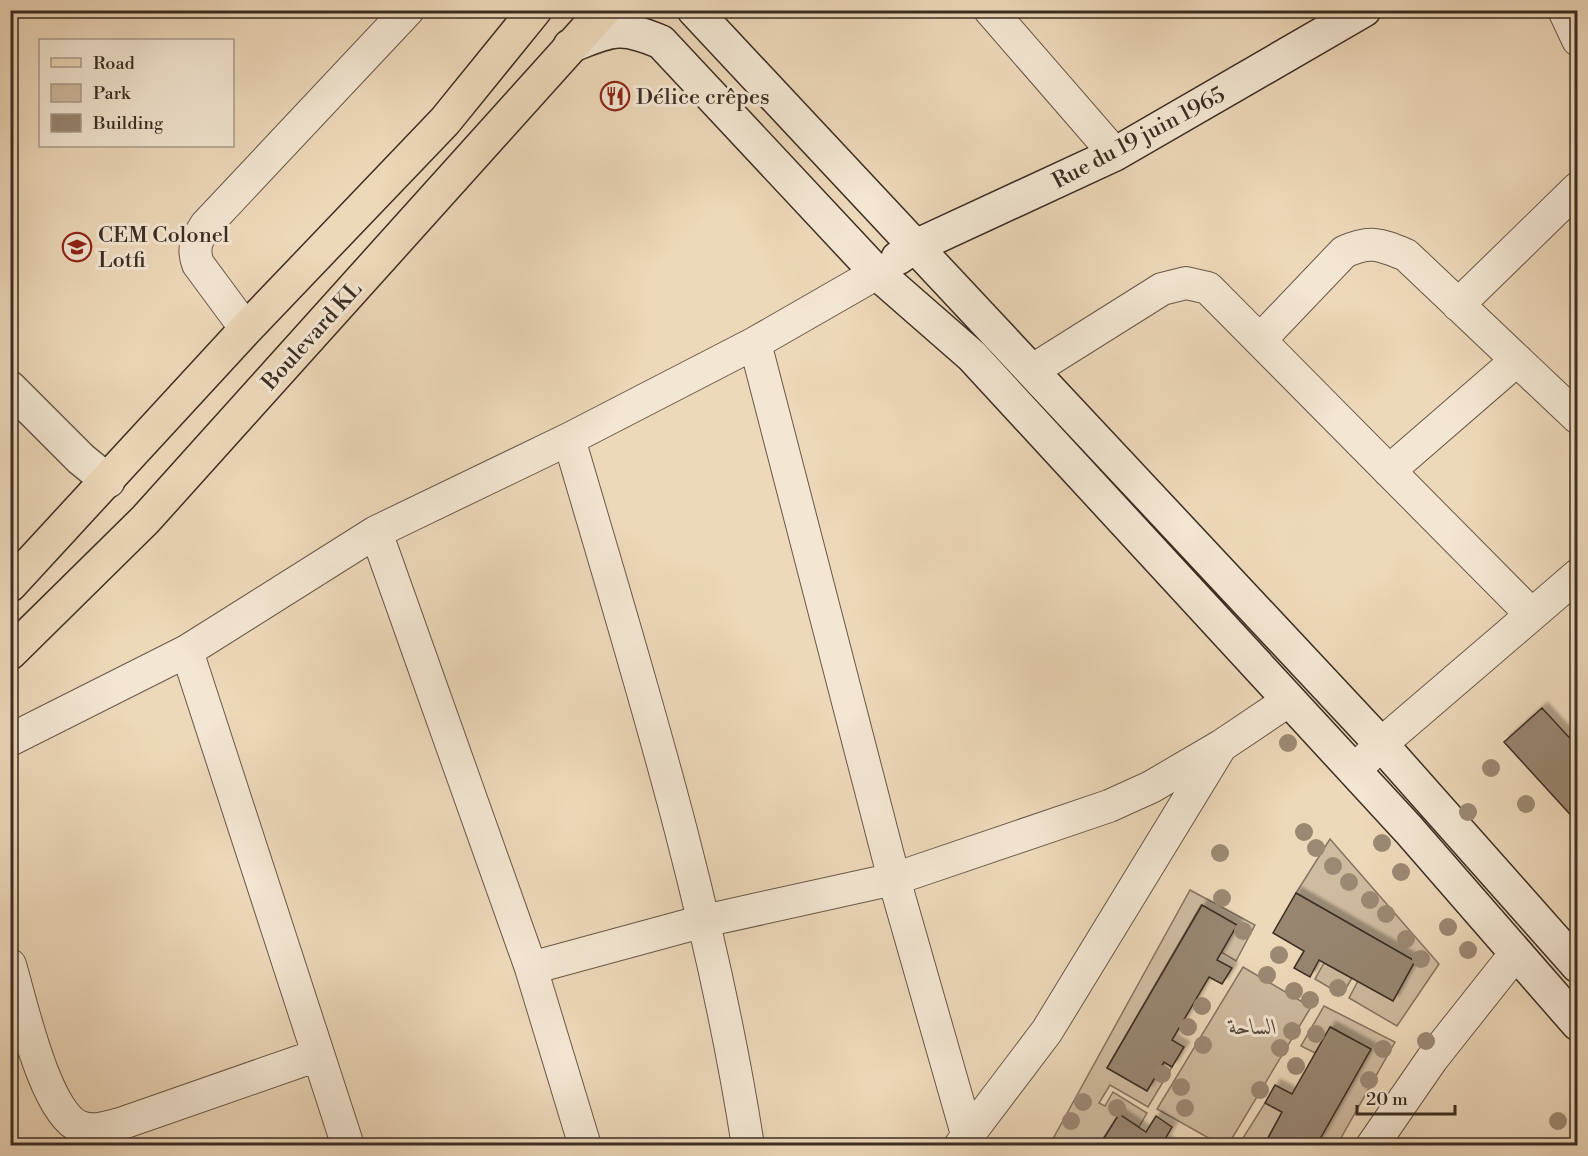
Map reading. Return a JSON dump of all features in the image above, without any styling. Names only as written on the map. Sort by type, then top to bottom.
[{"type":"main road","points":[[10,585],[246,329],[445,121],[535,10]]},
{"type":"main road","name":"Boulevard KL","points":[[10,654],[145,520],[604,10]]},
{"type":"main road","points":[[631,10],[877,273],[972,356],[1354,771],[1578,1024]]},
{"type":"main road","points":[[694,11],[914,247],[1033,370],[1381,744],[1578,966]]},
{"type":"main road","name":"Rue du 19 juin 1965","points":[[877,273],[914,247],[1115,154],[1343,15]]},
{"type":"main road","points":[[570,46],[607,31],[632,30],[661,42]]},
{"type":"main road","points":[[10,388],[81,459],[108,481]]},
{"type":"street","points":[[246,329],[198,264],[194,252],[197,239],[206,225],[408,10]]},
{"type":"street","points":[[1564,10],[1578,40]]},
{"type":"street","points":[[994,12],[1115,154]]},
{"type":"street","points":[[1458,304],[1578,188]]},
{"type":"street","points":[[1261,339],[1344,252],[1361,244],[1379,244],[1406,255],[1578,418]]},
{"type":"street","points":[[10,740],[187,651],[376,532],[569,438],[755,343],[877,273]]},
{"type":"street","points":[[1033,370],[1147,296],[1162,289],[1186,284],[1208,288],[1531,614]]},
{"type":"street","points":[[755,343],[963,1140]]},
{"type":"street","points":[[1389,471],[1517,360]]},
{"type":"street","points":[[569,438],[704,921],[735,1062],[748,1146]]},
{"type":"street","points":[[376,532],[531,968],[585,1146]]},
{"type":"street","points":[[1354,771],[1381,744],[1578,575]]},
{"type":"street","points":[[187,651],[348,1146]]},
{"type":"street","points":[[531,968],[704,921],[894,879],[1109,806],[1151,788],[1221,746],[1288,701]]},
{"type":"street","points":[[963,1140],[1047,1030],[1221,746]]},
{"type":"street","points":[[1372,1146],[1428,1064],[1516,953]]},
{"type":"street","points":[[10,965],[48,1089],[62,1114],[78,1126],[97,1130],[120,1124],[318,1055]]},
{"type":"green space","points":[[1330,839],[1439,964],[1397,1026],[1349,998],[1358,981],[1393,1001],[1415,961],[1296,893]]},
{"type":"green space","points":[[1190,890],[1255,925],[1236,961],[1221,952],[1237,925],[1201,905],[1107,1068],[1147,1091],[1164,1062],[1172,1067],[1148,1107],[1110,1085],[1099,1103],[1105,1106],[1113,1092],[1147,1113],[1139,1127],[1119,1114],[1099,1145],[1049,1146]]},
{"type":"green space","points":[[1324,963],[1352,978],[1342,995],[1315,979]]},
{"type":"green space","name":"الساحة","points":[[1243,967],[1311,1007],[1228,1145],[1221,1145],[1157,1109]]},
{"type":"green space","points":[[1324,1006],[1395,1042],[1337,1145],[1316,1145],[1370,1049],[1331,1027],[1315,1053],[1301,1046]]},
{"type":"green space","points":[[1265,1103],[1282,1112],[1266,1141],[1272,1145],[1238,1146]]},
{"type":"building","points":[[1542,708],[1578,747],[1578,823],[1504,742]]},
{"type":"building","points":[[1296,893],[1415,961],[1393,1001],[1319,960],[1310,977],[1294,968],[1304,951],[1273,933]]},
{"type":"building","points":[[1202,905],[1237,925],[1217,960],[1232,968],[1222,984],[1209,977],[1172,1040],[1184,1047],[1172,1067],[1164,1062],[1147,1091],[1107,1068]]},
{"type":"building","points":[[1330,1027],[1371,1049],[1316,1146],[1272,1146],[1266,1142],[1282,1112],[1265,1103],[1275,1085],[1292,1094]]},
{"type":"building","points":[[1119,1114],[1146,1132],[1156,1116],[1172,1127],[1164,1141],[1172,1146],[1099,1146]]},
{"type":"place","name":"Délice crêpes","points":[[615,96]]},
{"type":"place","name":"CEM Colonel Lotfi","points":[[77,247]]}]
